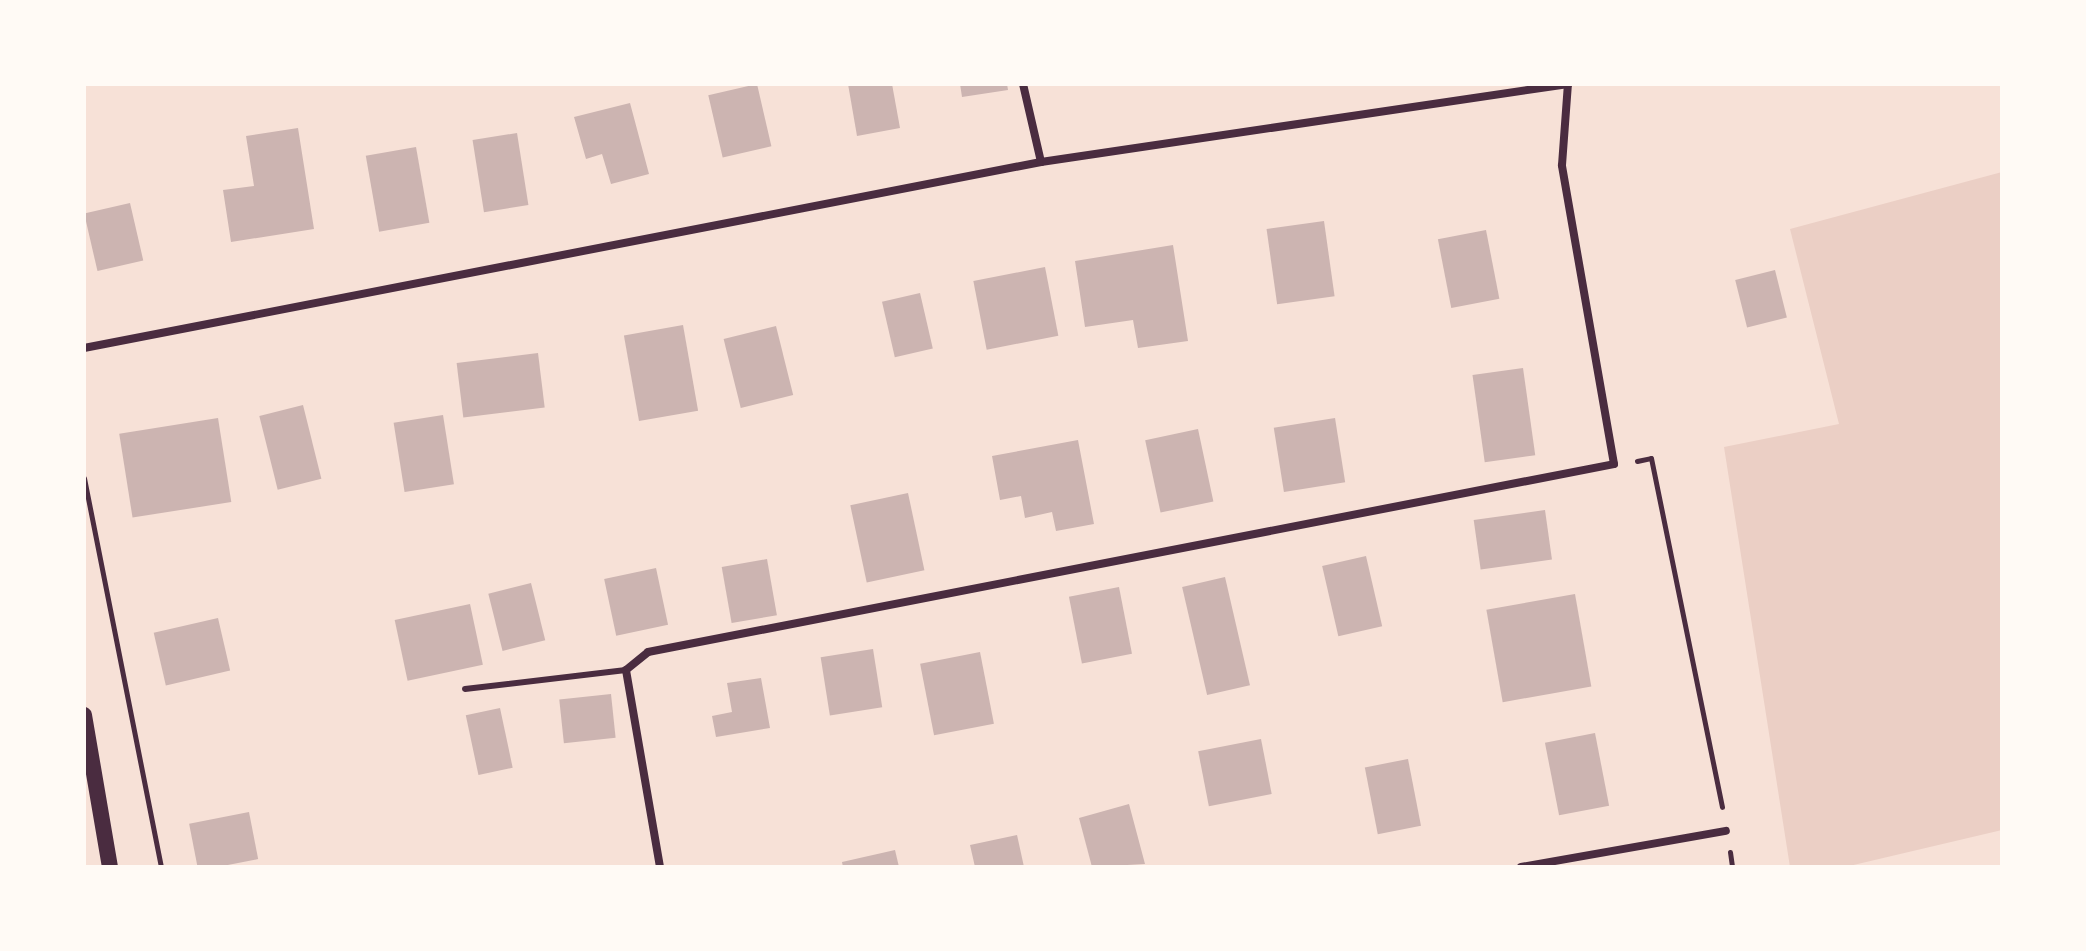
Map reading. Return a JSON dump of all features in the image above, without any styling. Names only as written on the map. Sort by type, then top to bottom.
[{"type":"main road","points":[[84,715],[110,867]]},
{"type":"street","points":[[1023,84],[1041,162]]},
{"type":"street","points":[[84,348],[1041,162],[1568,84],[1562,165],[1614,464],[648,652],[626,670],[660,867]]},
{"type":"street","points":[[1521,867],[1726,831]]},
{"type":"lane","points":[[465,689],[626,670]]},
{"type":"path","points":[[1614,464],[1651,458],[1732,867]]},
{"type":"path","points":[[84,478],[161,867]]},
{"type":"shaded area","points":[[2002,172],[2002,830],[1845,867],[1790,867],[1724,447],[1839,424],[1790,229]]},
{"type":"building","points":[[757,84],[771,146],[723,158],[708,95]]},
{"type":"building","points":[[848,84],[892,84],[900,128],[857,136]]},
{"type":"building","points":[[960,84],[1007,84],[1008,90],[962,97]]},
{"type":"building","points":[[630,103],[649,174],[611,184],[602,154],[586,159],[574,117]]},
{"type":"building","points":[[298,128],[314,229],[231,242],[223,190],[254,186],[246,136]]},
{"type":"building","points":[[517,133],[528,205],[484,212],[473,140]]},
{"type":"building","points":[[416,147],[429,223],[379,232],[366,156]]},
{"type":"building","points":[[130,203],[143,260],[97,271],[84,214]]},
{"type":"building","points":[[1324,221],[1335,296],[1277,304],[1267,229]]},
{"type":"building","points":[[1486,230],[1499,299],[1451,308],[1438,239]]},
{"type":"building","points":[[1173,245],[1188,341],[1138,348],[1133,320],[1085,327],[1075,261]]},
{"type":"building","points":[[1045,267],[1058,336],[987,350],[973,281]]},
{"type":"building","points":[[1775,270],[1787,318],[1747,327],[1735,280]]},
{"type":"building","points":[[920,293],[933,349],[895,357],[882,302]]},
{"type":"building","points":[[683,325],[698,411],[639,421],[624,335]]},
{"type":"building","points":[[776,326],[793,395],[741,408],[724,339]]},
{"type":"building","points":[[538,353],[545,408],[463,418],[457,363]]},
{"type":"building","points":[[1523,368],[1535,455],[1485,462],[1472,375]]},
{"type":"building","points":[[303,405],[321,479],[278,490],[259,416]]},
{"type":"building","points":[[443,415],[454,484],[405,492],[394,423]]},
{"type":"building","points":[[218,418],[231,502],[133,518],[119,434]]},
{"type":"building","points":[[1335,418],[1345,482],[1284,492],[1274,428]]},
{"type":"building","points":[[1198,429],[1213,501],[1161,513],[1145,440]]},
{"type":"building","points":[[1078,440],[1094,524],[1056,531],[1052,512],[1025,518],[1021,496],[1000,500],[992,456]]},
{"type":"building","points":[[908,493],[924,570],[867,583],[850,505]]},
{"type":"building","points":[[1545,510],[1552,560],[1481,570],[1474,520]]},
{"type":"building","points":[[1366,556],[1382,626],[1338,636],[1322,566]]},
{"type":"building","points":[[767,559],[777,615],[732,623],[722,567]]},
{"type":"building","points":[[656,568],[668,625],[616,636],[604,579]]},
{"type":"building","points":[[1225,577],[1250,685],[1207,695],[1182,587]]},
{"type":"building","points":[[531,583],[545,640],[503,651],[488,594]]},
{"type":"building","points":[[1119,587],[1132,654],[1082,663],[1069,597]]},
{"type":"building","points":[[1575,594],[1591,687],[1503,702],[1486,610]]},
{"type":"building","points":[[470,604],[483,665],[408,681],[395,620]]},
{"type":"building","points":[[218,618],[230,671],[166,685],[154,633]]},
{"type":"building","points":[[873,649],[882,707],[830,716],[821,657]]},
{"type":"building","points":[[980,652],[994,724],[934,735],[920,664]]},
{"type":"building","points":[[761,678],[770,728],[716,737],[712,716],[732,712],[727,683]]},
{"type":"building","points":[[611,694],[616,738],[564,743],[559,699]]},
{"type":"building","points":[[500,708],[513,768],[478,775],[466,715]]},
{"type":"building","points":[[1595,733],[1609,806],[1559,815],[1545,743]]},
{"type":"building","points":[[1261,739],[1272,794],[1209,806],[1198,751]]},
{"type":"building","points":[[1408,759],[1421,826],[1378,834],[1365,767]]},
{"type":"building","points":[[1129,804],[1145,864],[1092,867],[1079,818]]},
{"type":"building","points":[[249,812],[258,859],[218,867],[198,867],[189,824]]},
{"type":"building","points":[[1017,835],[1024,867],[975,867],[970,845]]},
{"type":"building","points":[[895,850],[899,867],[843,867],[842,862]]}]
